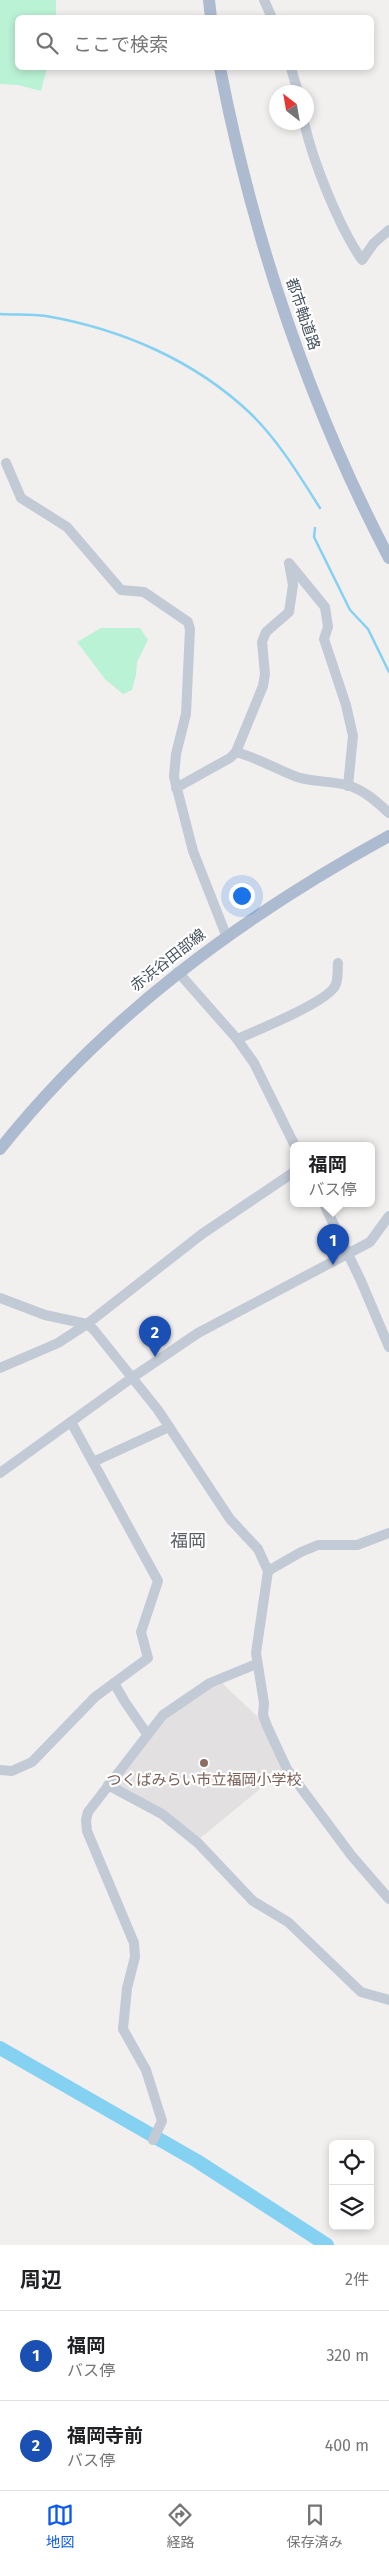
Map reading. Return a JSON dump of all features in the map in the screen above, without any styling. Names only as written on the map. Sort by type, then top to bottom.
[{"type":"main road","points":[[209,0],[211,15]]},
{"type":"main road","name":"都市軸道路","points":[[220,70],[229,116],[254,211],[299,355],[330,433],[389,558]]},
{"type":"main road","name":"赤浜谷田部線","points":[[0,1149],[65,1074],[141,1002],[178,972],[226,935],[300,886],[389,836]]},
{"type":"street","points":[[264,0],[271,15]]},
{"type":"street","points":[[292,70],[296,85]]},
{"type":"street","points":[[306,130],[348,241],[362,260],[374,243],[389,230]]},
{"type":"street","points":[[6,463],[21,498],[67,527],[120,590],[144,592],[188,622],[190,629],[188,691],[186,714],[176,754],[176,788],[193,851],[226,935]]},
{"type":"street","points":[[176,788],[230,758],[236,752],[263,686],[265,674],[262,642],[266,632],[289,612],[293,585],[288,563],[325,607],[328,626],[324,639],[346,705],[353,736],[348,786]]},
{"type":"street","points":[[236,752],[268,762],[284,772],[300,778],[348,786],[372,797],[389,813]]},
{"type":"street","points":[[237,1039],[308,1006],[328,993],[336,985],[338,963]]},
{"type":"street","points":[[178,972],[237,1039],[254,1062],[294,1142]]},
{"type":"street","points":[[0,1368],[58,1343],[87,1324],[202,1234],[290,1175]]},
{"type":"street","points":[[325,1207],[389,1347]]},
{"type":"street","points":[[0,1473],[133,1377],[224,1318],[370,1242],[389,1216]]},
{"type":"street","points":[[0,1298],[45,1315],[87,1324],[133,1377],[170,1427],[230,1519],[258,1549],[268,1570],[256,1654],[256,1664],[264,1703],[263,1716],[281,1759],[351,1855],[389,1899]]},
{"type":"street","points":[[0,1770],[12,1771],[32,1762],[95,1696],[148,1658],[141,1632],[158,1581],[71,1422]]},
{"type":"street","points":[[93,1462],[170,1427]]},
{"type":"street","points":[[268,1570],[318,1545],[356,1545],[389,1533]]},
{"type":"street","points":[[154,2136],[162,2121],[146,2070],[123,2029],[127,1988],[135,1957],[134,1942],[87,1831],[86,1820],[88,1812],[147,1734],[175,1706],[210,1683],[256,1664]]},
{"type":"street","points":[[114,1682],[124,1702],[147,1734]]},
{"type":"street","points":[[108,1785],[162,1814],[198,1843],[253,1901],[288,1922],[361,1992],[389,2000]]},
{"type":"shaded area","name":"つくばみらい市立福岡小学校","points":[[221,1682],[261,1720],[282,1767],[282,1771],[198,1840],[114,1786],[174,1709]]},
{"type":"green space","points":[[0,0],[56,0],[56,15],[15,15],[15,70],[46,70],[41,91],[18,85],[0,84]]},
{"type":"green space","points":[[101,628],[140,628],[148,640],[137,662],[132,690],[123,694],[105,679],[77,642]]},
{"type":"waterway","points":[[0,314],[40,315],[102,329],[129,338],[181,362],[228,394],[260,423],[288,458],[320,508]]},
{"type":"waterway","points":[[315,528],[314,537],[350,610],[368,629],[389,672]]},
{"type":"waterway","points":[[0,2048],[197,2161],[327,2245]]},
{"type":"place","name":"福岡","points":[[333,1265]]},
{"type":"place","name":"福岡寺前","points":[[155,1357]]},
{"type":"place","name":"つくばみらい市立福岡小学校","points":[[204,1763]]},
{"type":"district","name":"福岡","points":[[188,1541]]}]
